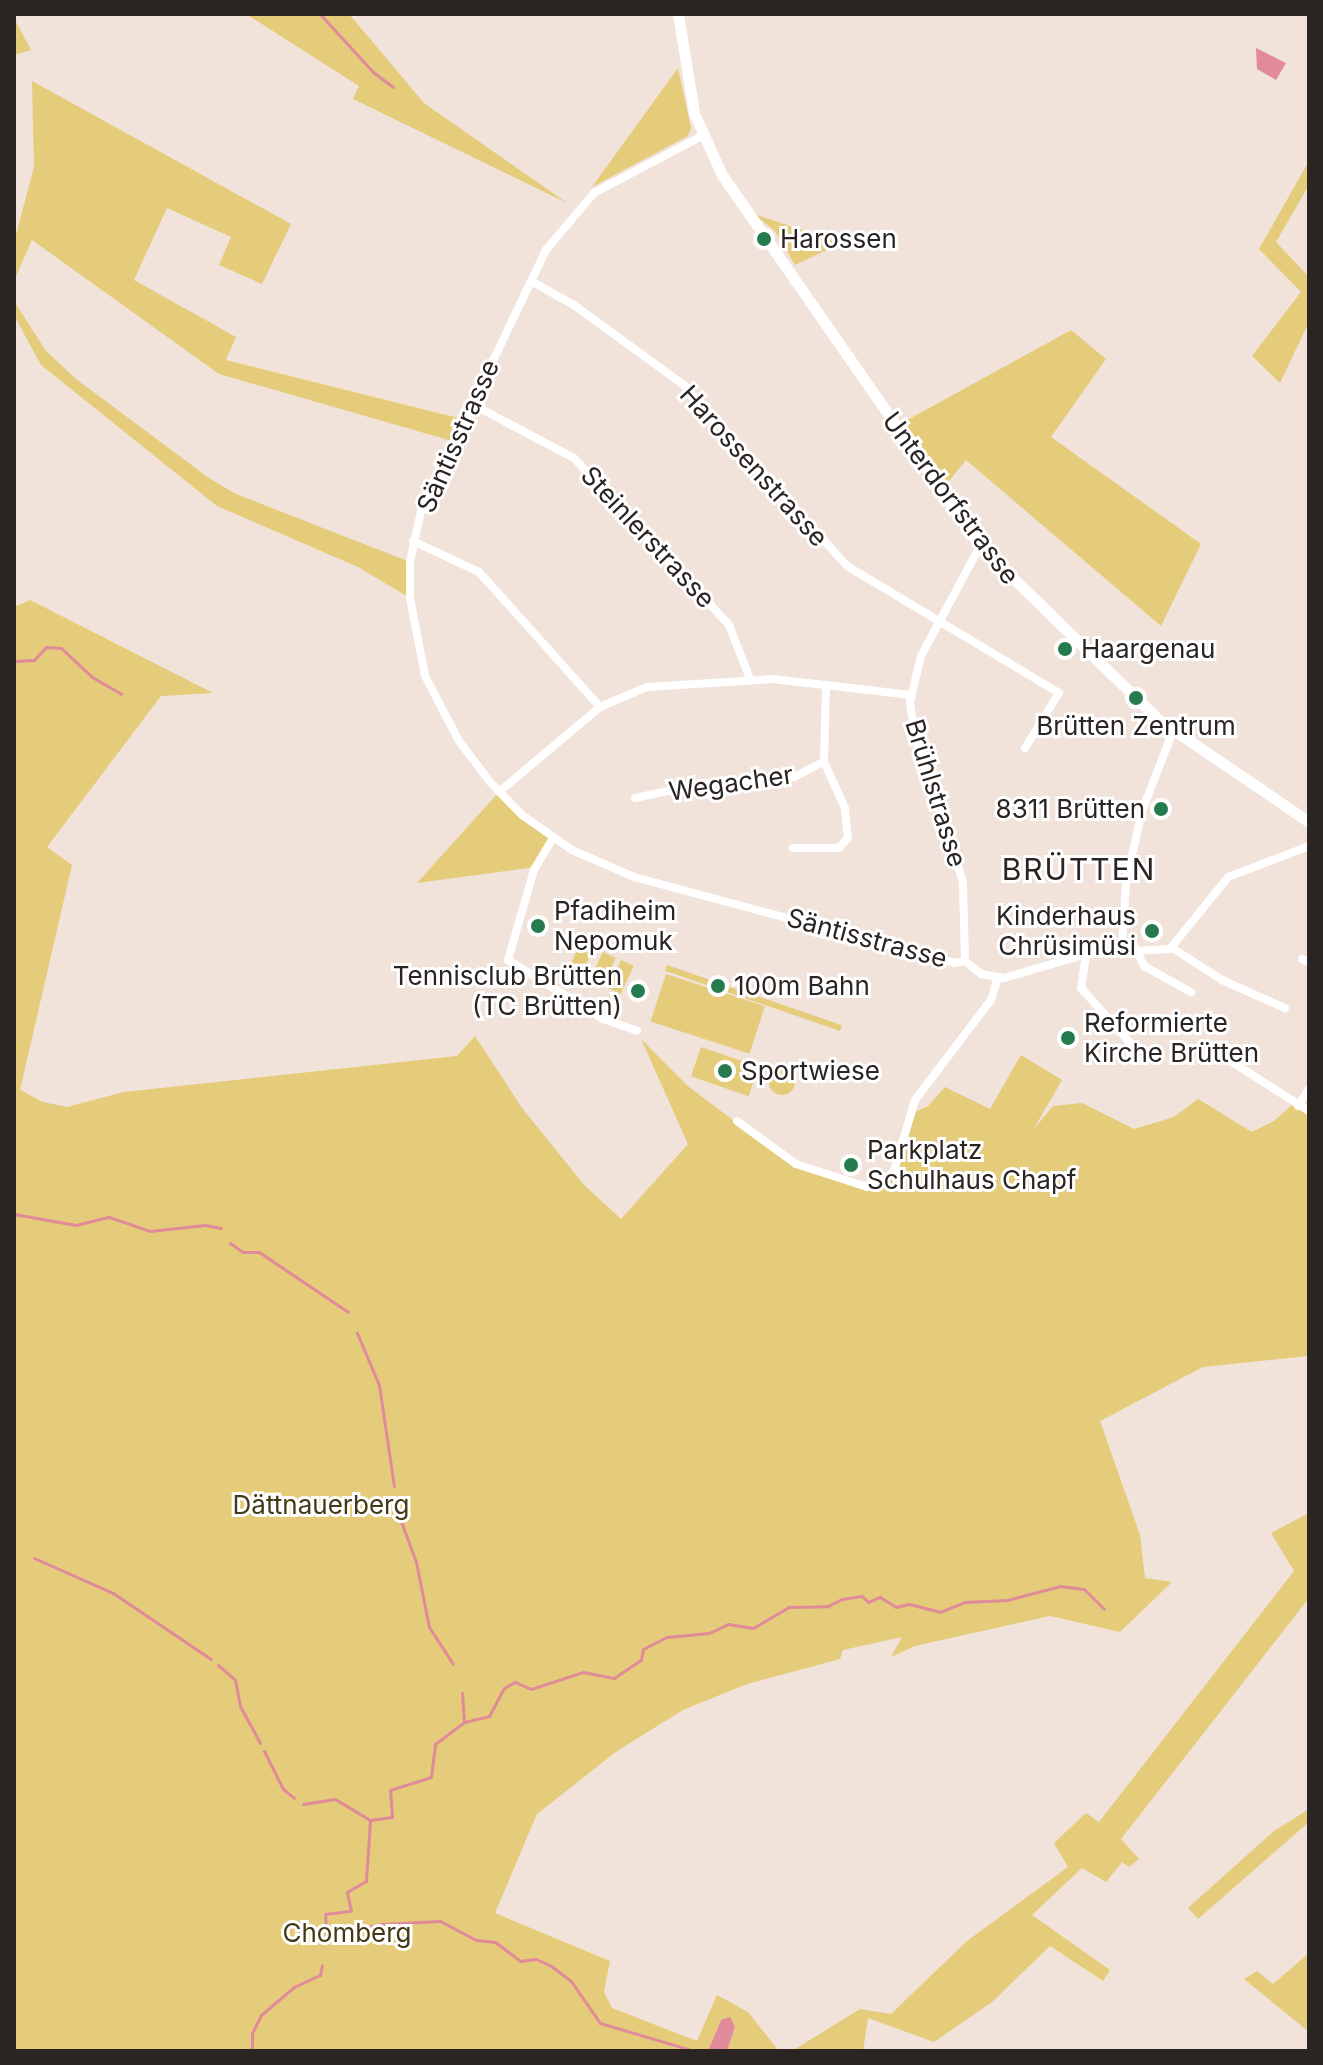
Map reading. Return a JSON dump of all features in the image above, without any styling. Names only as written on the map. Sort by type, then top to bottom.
[{"type":"street","name":"Unterdorfstrasse","points":[[678,14],[690,98],[702,136],[738,201],[980,546],[1017,588],[1173,731],[1294,807],[1309,822]]},
{"type":"street","name":"Säntisstrasse","points":[[702,136],[594,193],[563,224],[531,281],[433,478],[413,541],[410,598],[425,676],[459,741],[499,792],[553,838],[634,877],[954,963],[965,961],[977,972],[998,977]]},
{"type":"street","name":"Harossenstrasse","points":[[531,281],[581,309],[685,386],[847,566],[1059,693],[1025,748]]},
{"type":"street","name":"Steinlerstrasse","points":[[470,403],[574,458],[729,625],[750,679]]},
{"type":"street","points":[[413,541],[479,572],[600,707]]},
{"type":"street","name":"Brühlstrasse","points":[[965,961],[963,882],[912,729],[911,695],[921,656],[980,546]]},
{"type":"street","points":[[499,792],[600,707],[647,687],[750,679],[911,695]]},
{"type":"street","name":"Wegacher","points":[[793,848],[839,848],[848,838],[845,808],[824,762],[826,687]]},
{"type":"street","points":[[1122,949],[1126,882],[1142,811],[1173,731]]},
{"type":"street","name":"Wegacher","points":[[635,798],[700,784],[794,777],[824,762]]},
{"type":"street","points":[[553,838],[534,870],[508,960],[603,1019],[637,1031]]},
{"type":"street","points":[[1171,947],[1228,877],[1309,846]]},
{"type":"street","points":[[737,1121],[796,1164],[867,1187],[878,1186],[894,1171],[915,1100],[991,1000],[998,977],[1086,954],[1171,947],[1222,980],[1285,1008]]},
{"type":"street","points":[[1136,949],[1144,966],[1191,992]]},
{"type":"street","points":[[1086,954],[1081,988],[1134,1047]]},
{"type":"street","points":[[1210,1048],[1253,1072],[1295,1105],[1309,1111]]},
{"type":"street","points":[[1295,1105],[1309,1089]]},
{"type":"green space","points":[[246,14],[349,14],[424,103],[567,203],[353,99],[359,86]]},
{"type":"green space","points":[[14,18],[31,50],[14,55]]},
{"type":"green space","points":[[678,68],[691,128],[688,136],[592,187]]},
{"type":"green space","points":[[32,81],[291,224],[262,284],[219,265],[231,237],[167,208],[134,280],[236,337],[226,360],[462,419],[452,441],[219,374],[32,240],[14,281],[14,242],[34,167]]},
{"type":"green space","points":[[1309,161],[1309,185],[1276,242],[1309,277],[1309,322],[1280,383],[1252,356],[1301,292],[1259,249]]},
{"type":"green space","points":[[754,214],[841,243],[795,265],[775,231]]},
{"type":"green space","points":[[14,301],[46,351],[76,379],[209,478],[236,494],[410,562],[410,598],[358,567],[217,506],[41,365],[14,315]]},
{"type":"green space","points":[[1071,330],[1106,359],[1051,437],[1201,544],[1161,626],[966,460],[945,486],[900,424]]},
{"type":"green space","name":"Dättnauerberg","points":[[30,600],[213,693],[161,696],[47,847],[72,865],[20,1090],[43,1102],[67,1107],[124,1092],[457,1056],[475,1036],[522,1108],[585,1186],[621,1219],[688,1144],[641,1039],[689,1087],[778,1154],[867,1187],[888,1180],[913,1113],[928,1106],[945,1087],[990,1109],[1021,1055],[1062,1080],[1033,1130],[1053,1106],[1082,1103],[1134,1129],[1174,1117],[1198,1099],[1252,1132],[1274,1121],[1293,1104],[1309,1111],[1309,1356],[1203,1367],[1100,1421],[1140,1535],[1145,1578],[1172,1582],[1120,1632],[1050,1616],[915,1646],[891,1657],[902,1637],[843,1650],[840,1659],[747,1684],[683,1710],[617,1751],[537,1814],[495,1913],[610,1961],[604,1992],[612,2008],[697,2041],[717,1995],[748,2012],[779,2051],[727,2051],[735,2027],[721,2020],[708,2051],[14,2051],[14,607]]},
{"type":"green space","points":[[499,792],[553,838],[535,867],[417,883]]},
{"type":"green space","points":[[581,942],[594,948],[581,975],[568,969]]},
{"type":"green space","points":[[603,952],[616,958],[603,986],[590,980]]},
{"type":"green space","points":[[621,960],[634,966],[621,994],[608,988]]},
{"type":"green space","name":"100m Bahn","points":[[667,965],[842,1025],[840,1031],[665,971]]},
{"type":"green space","points":[[666,974],[765,1006],[749,1054],[651,1022]]},
{"type":"green space","name":"Sportwiese","points":[[701,1047],[759,1067],[749,1096],[691,1076]]},
{"type":"green space","points":[[782,1069],[791,1073],[795,1082],[791,1091],[782,1095],[773,1091],[769,1082],[773,1073]]},
{"type":"green space","points":[[1309,1513],[1309,1598],[1121,1839],[1139,1859],[1129,1867],[1122,1862],[1106,1882],[1082,1868],[1032,1915],[1110,1970],[1103,1981],[1050,1946],[992,2002],[934,2042],[868,2018],[863,2051],[792,2051],[860,2009],[891,2014],[967,1941],[1068,1867],[1054,1843],[1086,1813],[1099,1822],[1294,1571],[1271,1533]]},
{"type":"green space","points":[[1309,1809],[1309,1822],[1198,1919],[1188,1908],[1274,1831]]},
{"type":"green space","points":[[1309,1953],[1309,2032],[1244,1979],[1257,1971],[1273,1984]]},
{"type":"shaded area","points":[[1256,48],[1286,63],[1276,80],[1257,69]]},
{"type":"shaded area","points":[[730,2017],[735,2027],[727,2051],[708,2051],[721,2020]]},
{"type":"waterway","points":[[320,14],[373,72],[393,87]]},
{"type":"waterway","points":[[14,661],[34,660],[46,647],[61,648],[92,677],[121,694]]},
{"type":"waterway","points":[[14,1214],[76,1225],[109,1217],[150,1231],[205,1225],[221,1228]]},
{"type":"waterway","points":[[230,1243],[243,1252],[259,1252],[348,1312]]},
{"type":"waterway","points":[[357,1333],[379,1385],[394,1486]]},
{"type":"waterway","points":[[395,1505],[416,1562],[429,1627],[453,1664]]},
{"type":"waterway","points":[[34,1558],[113,1593],[211,1659]]},
{"type":"waterway","points":[[326,1937],[325,1914],[351,1911],[347,1892],[366,1881],[370,1820],[392,1817],[390,1790],[431,1777],[435,1744],[464,1722],[489,1716],[504,1688],[515,1682],[531,1689],[583,1672],[614,1678],[641,1660],[643,1649],[667,1637],[709,1633],[728,1624],[753,1628],[789,1607],[828,1606],[842,1599],[862,1596],[868,1602],[880,1597],[896,1607],[909,1604],[940,1612],[965,1602],[1007,1600],[1060,1586],[1084,1589],[1104,1609]]},
{"type":"waterway","points":[[218,1665],[235,1680],[240,1706],[260,1743]]},
{"type":"waterway","points":[[462,1693],[464,1721]]},
{"type":"waterway","points":[[264,1751],[283,1789],[294,1798]]},
{"type":"waterway","points":[[303,1804],[335,1799],[370,1820]]},
{"type":"waterway","points":[[327,1936],[381,1924],[440,1921],[476,1940],[495,1942],[520,1961],[536,1959],[551,1966],[571,1981],[600,2023],[688,2049]]},
{"type":"waterway","points":[[252,2051],[252,2033],[261,2015],[294,1987],[320,1975],[322,1965]]},
{"type":"place","name":"Harossen","points":[[764,239]]},
{"type":"place","name":"Haargenau","points":[[1065,649]]},
{"type":"place","name":"Brütten Zentrum","points":[[1136,698]]},
{"type":"place","name":"8311 Brütten","points":[[1161,809]]},
{"type":"place","name":"Pfadiheim Nepomuk","points":[[538,926]]},
{"type":"place","name":"Kinderhaus Chrüsimüsi","points":[[1152,931]]},
{"type":"place","name":"100m Bahn","points":[[718,986]]},
{"type":"place","name":"Tennisclub Brütten (TC Brütten)","points":[[638,991]]},
{"type":"place","name":"Reformierte Kirche Brütten","points":[[1068,1038]]},
{"type":"place","name":"Sportwiese","points":[[725,1071]]},
{"type":"place","name":"Parkplatz Schulhaus Chapf","points":[[851,1165]]},
{"type":"district","name":"BRÜTTEN","points":[[1079,869]]},
{"type":"park label","name":"Chomberg","points":[[347,1933]]}]
